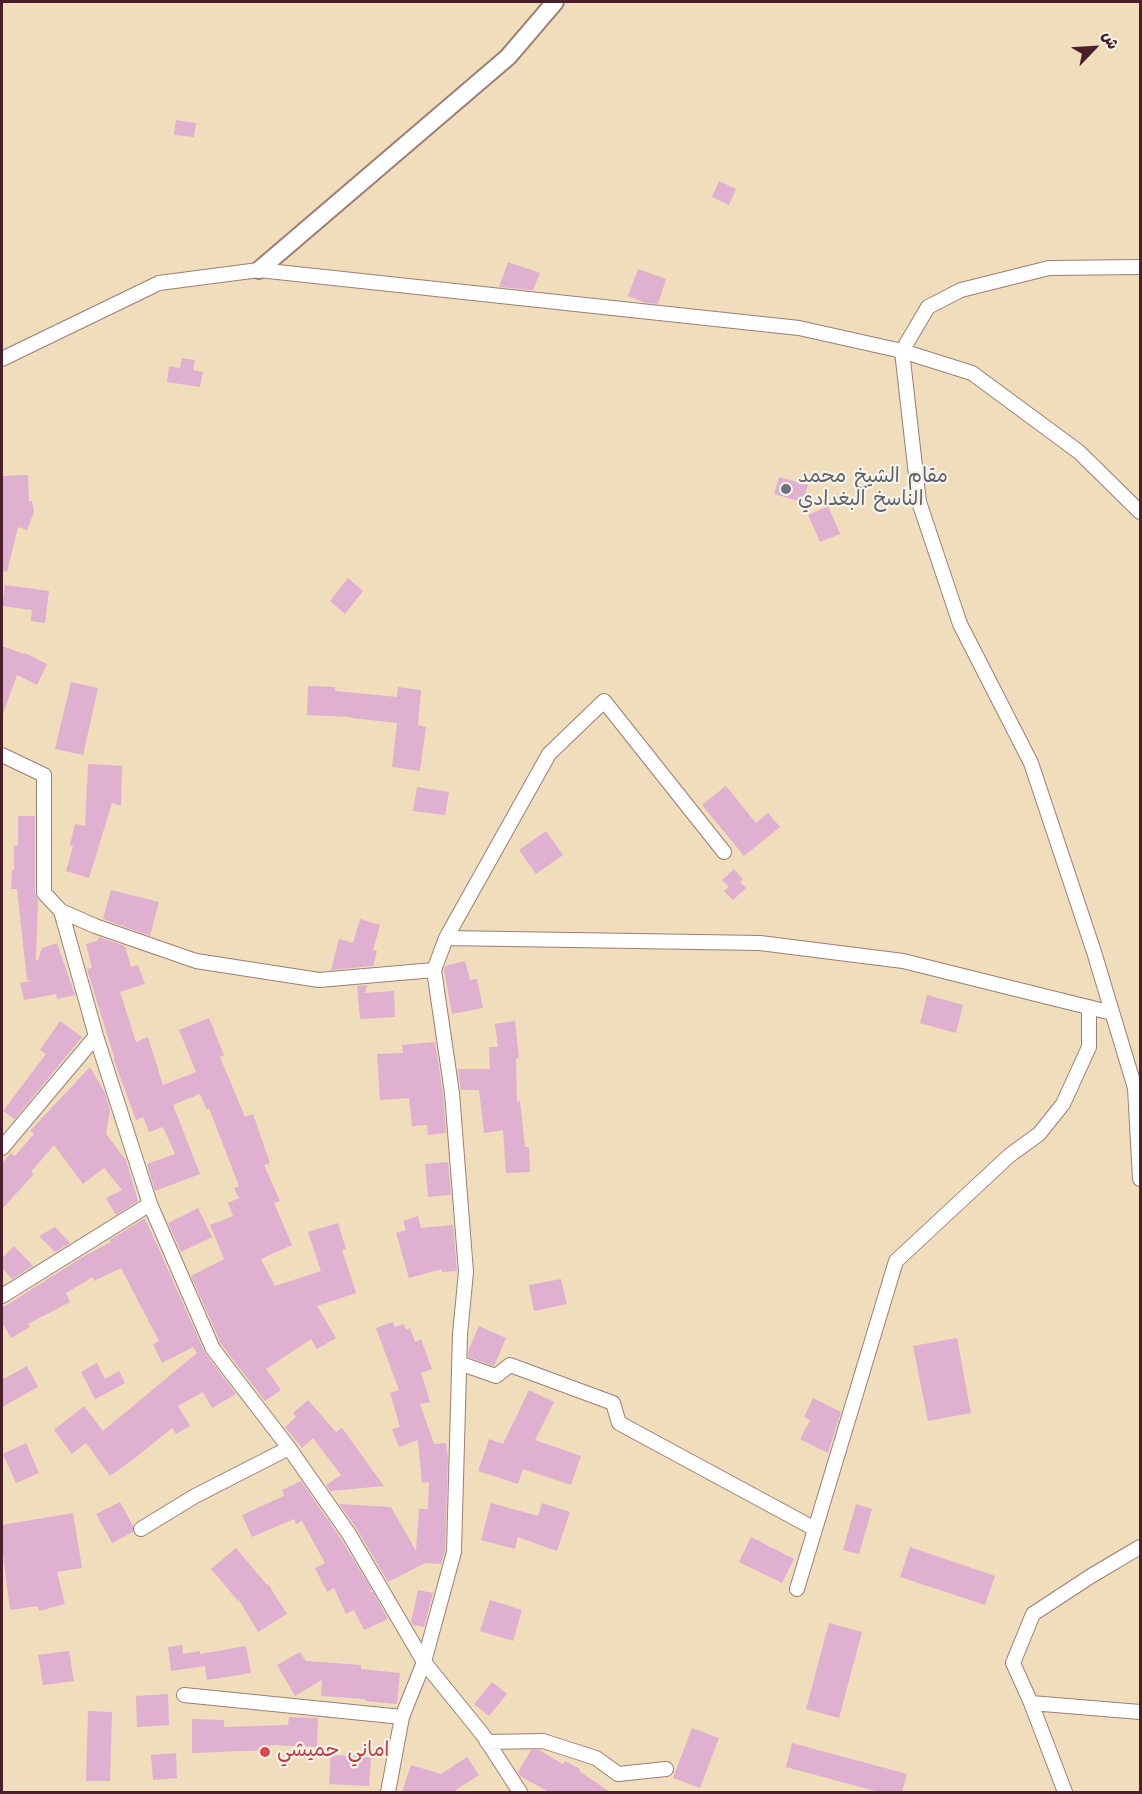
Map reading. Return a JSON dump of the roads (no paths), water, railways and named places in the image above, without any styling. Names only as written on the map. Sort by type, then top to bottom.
[{"type":"street","points":[[259,270],[507,57],[555,2]]},
{"type":"street","points":[[1140,267],[1049,268],[961,290],[928,308],[902,351],[919,502],[960,624],[1031,763],[1095,952],[1135,1088],[1140,1179]]},
{"type":"street","points":[[2,359],[159,283],[259,270],[799,328],[902,351],[972,373],[1079,452],[1140,512]]},
{"type":"street","points":[[388,1792],[402,1717],[424,1662],[454,1552],[459,1363],[466,1272],[452,1093],[434,970],[446,938],[549,754],[604,701],[724,852]]},
{"type":"street","points":[[2,755],[44,775],[44,893],[62,912],[95,926],[196,961],[319,980],[434,970]]},
{"type":"street","points":[[62,912],[96,1036],[150,1204],[213,1349],[289,1448],[349,1534],[424,1662],[487,1742],[520,1792]]},
{"type":"street","points":[[446,938],[760,943],[903,962],[1112,1013]]},
{"type":"street","points":[[797,1589],[896,1261],[1011,1155],[1039,1134],[1063,1104],[1089,1047],[1089,1007]]},
{"type":"street","points":[[2,1148],[96,1036]]},
{"type":"street","points":[[2,1296],[150,1204]]},
{"type":"street","points":[[459,1363],[496,1376],[510,1365],[614,1403],[619,1423],[815,1529]]},
{"type":"street","points":[[141,1529],[195,1496],[289,1448]]},
{"type":"street","points":[[1065,1792],[1013,1663],[1033,1614],[1140,1547]]},
{"type":"street","points":[[184,1695],[402,1717]]},
{"type":"street","points":[[1031,1703],[1140,1712]]},
{"type":"street","points":[[487,1742],[543,1741],[596,1758],[618,1774],[666,1769]]},
{"type":"place","name":"مقام الشيخ محمد الناسخ البغدادي","points":[[786,489]]},
{"type":"place","name":"اماني حميشي","points":[[265,1752]]}]
